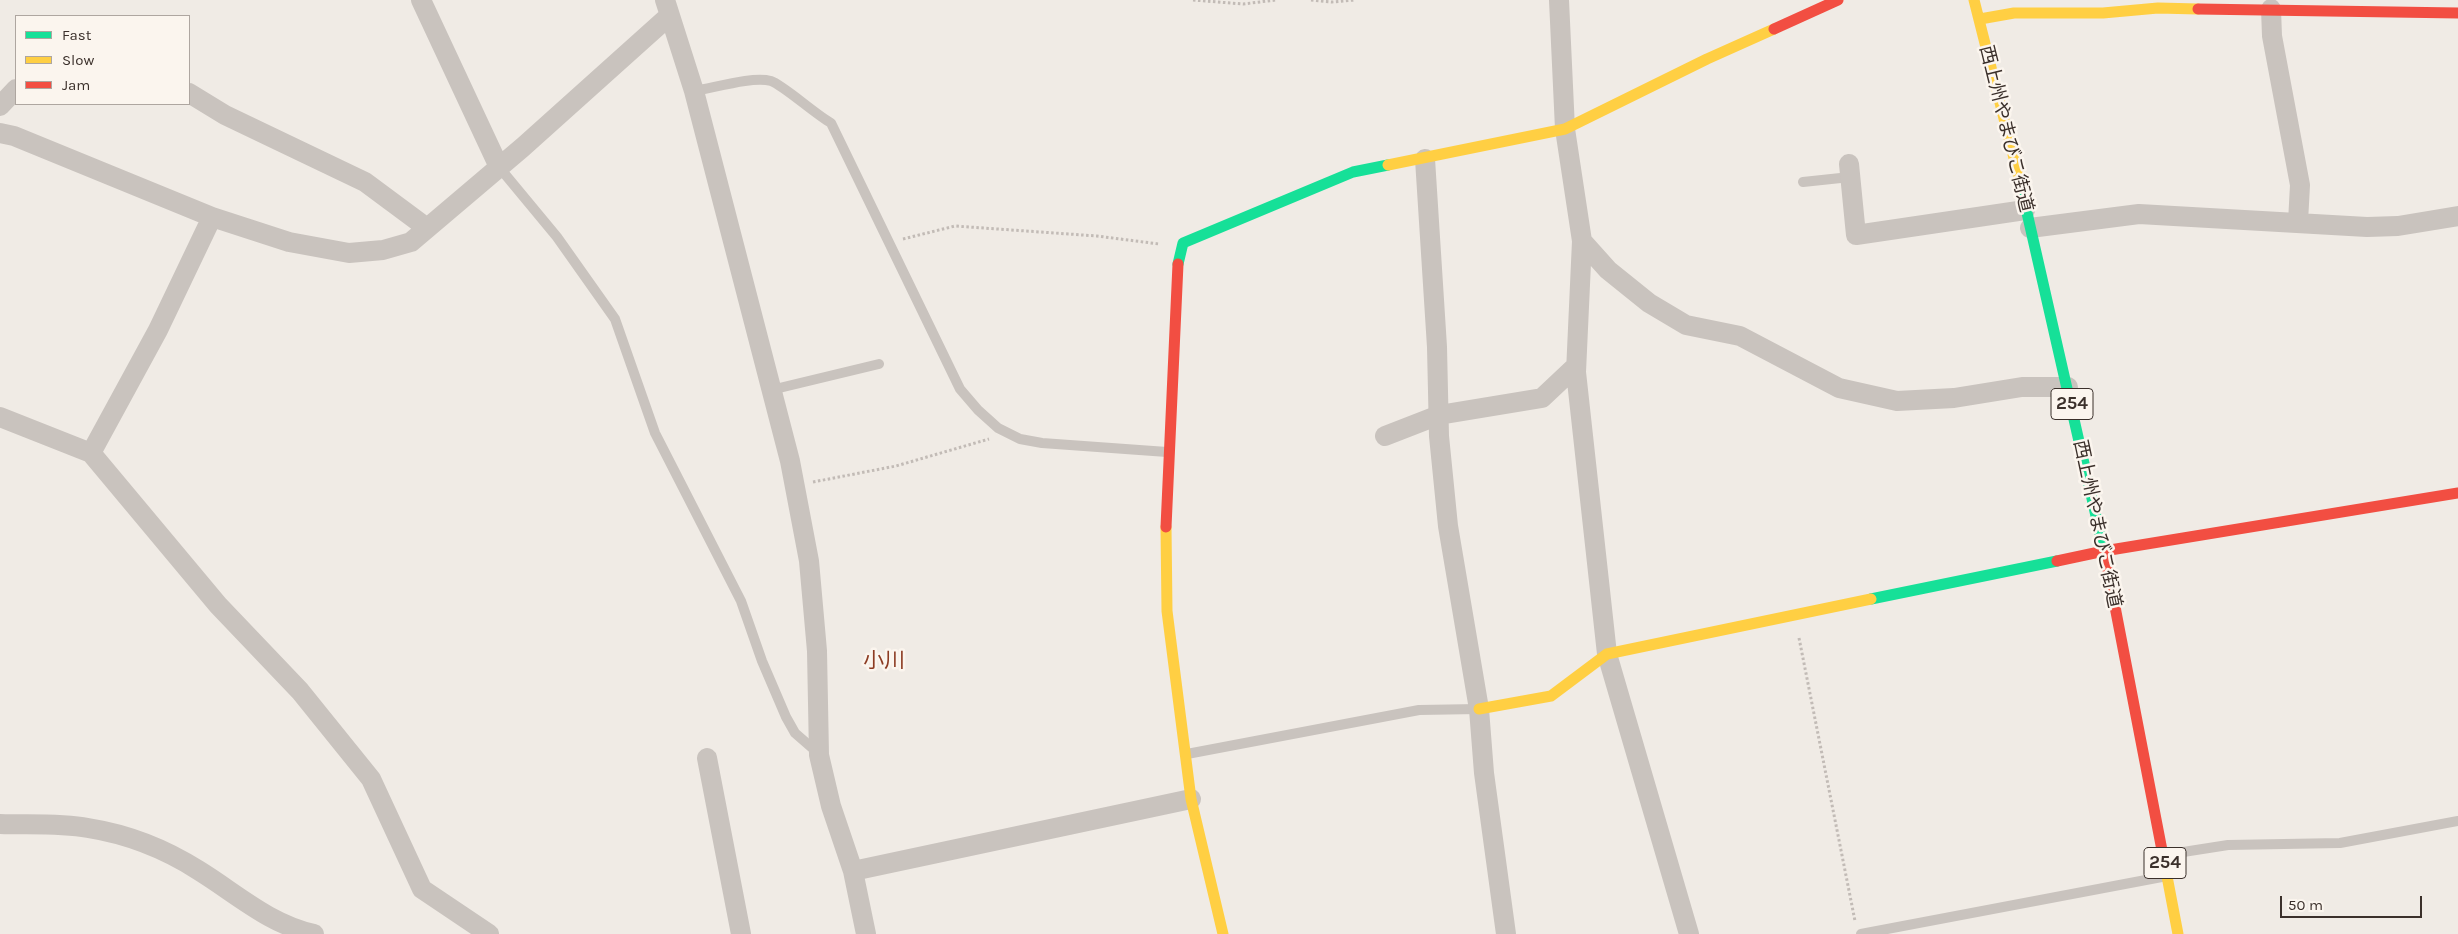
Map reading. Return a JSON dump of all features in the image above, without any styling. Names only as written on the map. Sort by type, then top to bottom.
[{"type":"main road","points":[[1223,934],[1191,798],[1187,754],[1167,611],[1164,570],[1176,270],[1183,244],[1202,234],[1353,172],[1425,159],[1565,129],[1707,59],[1838,0]]},
{"type":"main road","name":"西上州やまびこ街道","points":[[1974,0],[2068,387],[2104,551],[2178,934]]},
{"type":"main road","points":[[1980,19],[2014,13],[2103,13],[2158,8],[2458,13]]},
{"type":"main road","points":[[1480,709],[1551,696],[1607,654],[2104,551],[2458,493]]},
{"type":"street","points":[[420,0],[500,167]]},
{"type":"street","points":[[1559,0],[1565,129],[1582,241],[1576,366],[1607,654],[1689,934]]},
{"type":"street","points":[[0,133],[14,136],[212,217],[289,242],[349,253],[383,250],[411,242],[500,167],[667,8],[694,91],[795,486],[809,561],[818,651],[819,755],[830,806],[853,871],[866,934]]},
{"type":"street","points":[[2271,9],[2272,36],[2300,185],[2298,222]]},
{"type":"street","points":[[0,106],[15,90]]},
{"type":"street","points":[[190,94],[225,115],[365,182],[427,228]]},
{"type":"street","points":[[1425,159],[1437,347],[1439,415],[1448,526],[1480,709],[1484,773],[1506,934]]},
{"type":"street","points":[[1849,171],[1856,235],[2028,219],[2139,214],[2366,227],[2398,226],[2458,216]]},
{"type":"street","points":[[91,453],[158,330],[212,217]]},
{"type":"street","points":[[1582,241],[1608,270],[1649,303],[1686,324],[1740,336],[1839,388],[1896,401],[1954,398],[2022,387],[2068,387]]},
{"type":"street","points":[[1385,436],[1439,415],[1542,398],[1576,366]]},
{"type":"street","points":[[0,417],[91,453],[218,605],[300,691],[372,779],[422,889],[489,934]]},
{"type":"street","points":[[707,758],[741,934]]},
{"type":"street","points":[[853,871],[1191,798]]},
{"type":"street","points":[[0,824],[86,827],[114,833],[142,843],[197,869],[257,911],[293,929],[314,934]]},
{"type":"lane","points":[[694,91],[760,80],[772,82],[818,116],[831,123],[960,389],[978,410],[1004,431],[1020,439],[1042,443],[1170,452]]},
{"type":"lane","points":[[500,167],[557,237],[616,319],[655,433],[741,601],[762,661],[786,717],[795,733],[819,755]]},
{"type":"lane","points":[[1803,182],[1849,171]]},
{"type":"lane","points":[[771,390],[879,364]]},
{"type":"lane","points":[[1187,754],[1419,710],[1480,709]]},
{"type":"lane","points":[[2163,855],[2228,845],[2340,843],[2458,821]]},
{"type":"lane","points":[[1861,934],[2168,876]]},
{"type":"path","points":[[1193,0],[1243,4],[1276,0]]},
{"type":"path","points":[[1311,0],[1332,2],[1355,0]]},
{"type":"path","points":[[890,242],[955,226],[1097,236],[1167,245],[1181,252]]},
{"type":"path","points":[[795,486],[896,466],[991,439],[1004,431]]},
{"type":"path","points":[[1795,614],[1856,924]]},
{"type":"traffic: fast","points":[[1178,264],[1183,243],[1353,172],[1388,165]]},
{"type":"traffic: fast","points":[[2020,182],[2106,560]]},
{"type":"traffic: fast","points":[[1871,599],[2057,561]]},
{"type":"traffic: slow","points":[[1974,0],[2020,182]]},
{"type":"traffic: slow","points":[[1980,19],[2014,13],[2103,13],[2158,8],[2198,9]]},
{"type":"traffic: slow","points":[[1388,165],[1565,129],[1707,59],[1774,29]]},
{"type":"traffic: slow","points":[[1166,527],[1167,611],[1191,799],[1223,934]]},
{"type":"traffic: slow","points":[[1479,709],[1551,696],[1607,654],[1871,599]]},
{"type":"traffic: slow","points":[[2166,871],[2178,934]]},
{"type":"traffic: jam","points":[[1774,29],[1838,0]]},
{"type":"traffic: jam","points":[[2198,9],[2458,13]]},
{"type":"traffic: jam","points":[[1166,527],[1178,264]]},
{"type":"traffic: jam","points":[[2057,561],[2104,551],[2458,493]]},
{"type":"traffic: jam","points":[[2106,560],[2166,871]]},
{"type":"district","name":"小川","points":[[884,661]]}]
